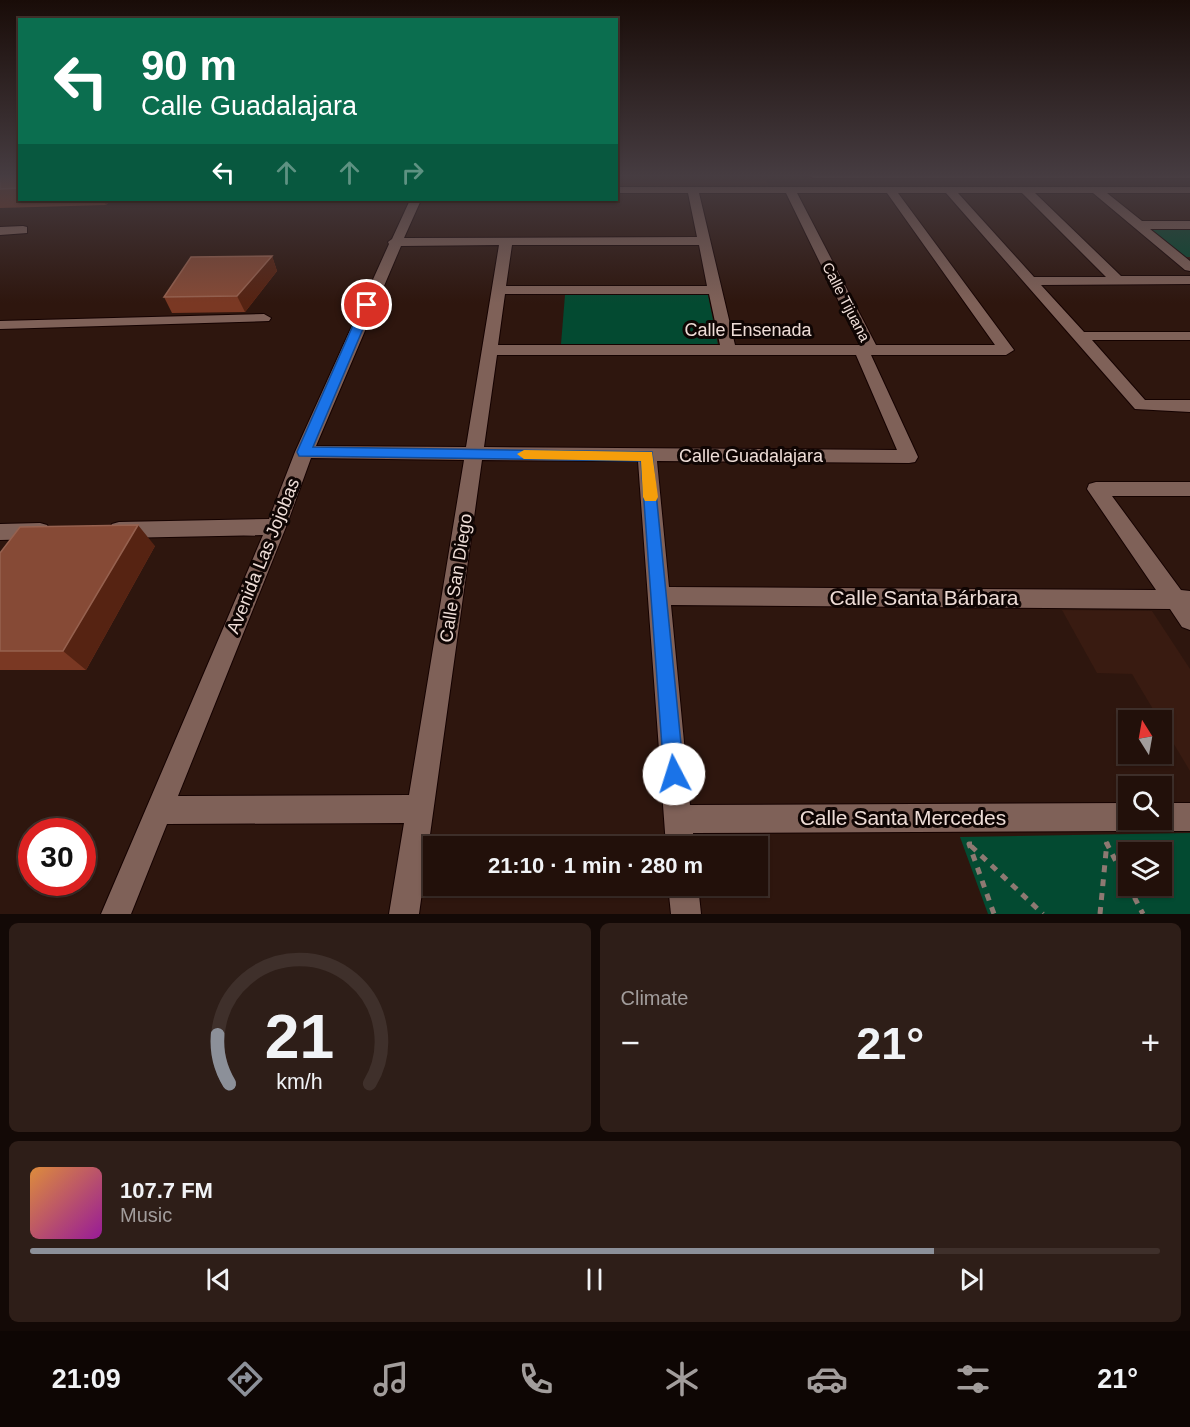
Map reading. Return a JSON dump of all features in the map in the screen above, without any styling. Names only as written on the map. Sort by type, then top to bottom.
[{"type":"street","name":"Avenida Las Jojobas","points":[[116,914],[276,527],[304,452],[406,218]]},
{"type":"street","points":[[700,218],[728,350]]},
{"type":"street","name":"Calle Tijuana","points":[[803,218],[865,349],[909,457]]},
{"type":"street","name":"Calle Ensenada","points":[[490,350],[1006,350],[910,218]]},
{"type":"street","points":[[974,218],[1141,405],[1190,406]]},
{"type":"street","points":[[1053,218],[1118,281]]},
{"type":"street","points":[[1129,218],[1187,263]]},
{"type":"street","points":[[1138,225],[1190,225]]},
{"type":"street","points":[[0,231],[23,230]]},
{"type":"street","points":[[394,242],[705,241]]},
{"type":"street","name":"Calle San Diego","points":[[405,914],[506,242]]},
{"type":"street","points":[[1030,281],[1190,280]]},
{"type":"street","points":[[499,290],[715,290]]},
{"type":"street","points":[[0,325],[264,318]]},
{"type":"street","points":[[1079,336],[1190,336]]},
{"type":"street","name":"Calle Guadalajara","points":[[304,452],[909,457]]},
{"type":"street","points":[[647,456],[679,836]]},
{"type":"street","points":[[1190,489],[1096,489],[1183,600],[1190,620]]},
{"type":"street","points":[[94,531],[276,527]]},
{"type":"street","points":[[0,532],[59,531]]},
{"type":"street","name":"Calle Santa Bárbara","points":[[659,596],[1183,600]]},
{"type":"street","points":[[158,810],[420,809]]},
{"type":"street","points":[[1172,817],[1190,817]]},
{"type":"street","name":"Calle Santa Mercedes","points":[[678,819],[960,818],[1095,830],[1118,821]]},
{"type":"street","points":[[684,896],[686,914]]},
{"type":"path","points":[[960,818],[994,914]]},
{"type":"path","points":[[1095,830],[1107,842],[1118,865]]},
{"type":"path","points":[[1095,830],[1107,842]]},
{"type":"path","points":[[1100,914],[1107,842]]},
{"type":"path","points":[[969,844],[981,844]]},
{"type":"path","points":[[969,844],[1042,914]]},
{"type":"path","points":[[1134,896],[1143,914]]},
{"type":"shaded area","points":[[1062,610],[1152,611],[1190,669],[1190,771],[1172,741],[1172,710],[1154,710],[1132,674],[1097,673]]},
{"type":"green space","points":[[1148,227],[1190,228],[1190,257],[1182,257]]},
{"type":"green space","points":[[565,295],[708,295],[718,345],[561,344]]},
{"type":"green space","points":[[1190,833],[1190,914],[988,914],[960,837]]},
{"type":"building","points":[[272,256],[237,296],[164,297],[191,257]]},
{"type":"building","points":[[138,525],[63,651],[0,651],[0,553],[20,527]]},
{"type":"slow traffic","points":[[524,454],[647,456],[651,497]]},
{"type":"route","points":[[367,305],[304,452],[647,456],[674,774]]}]
